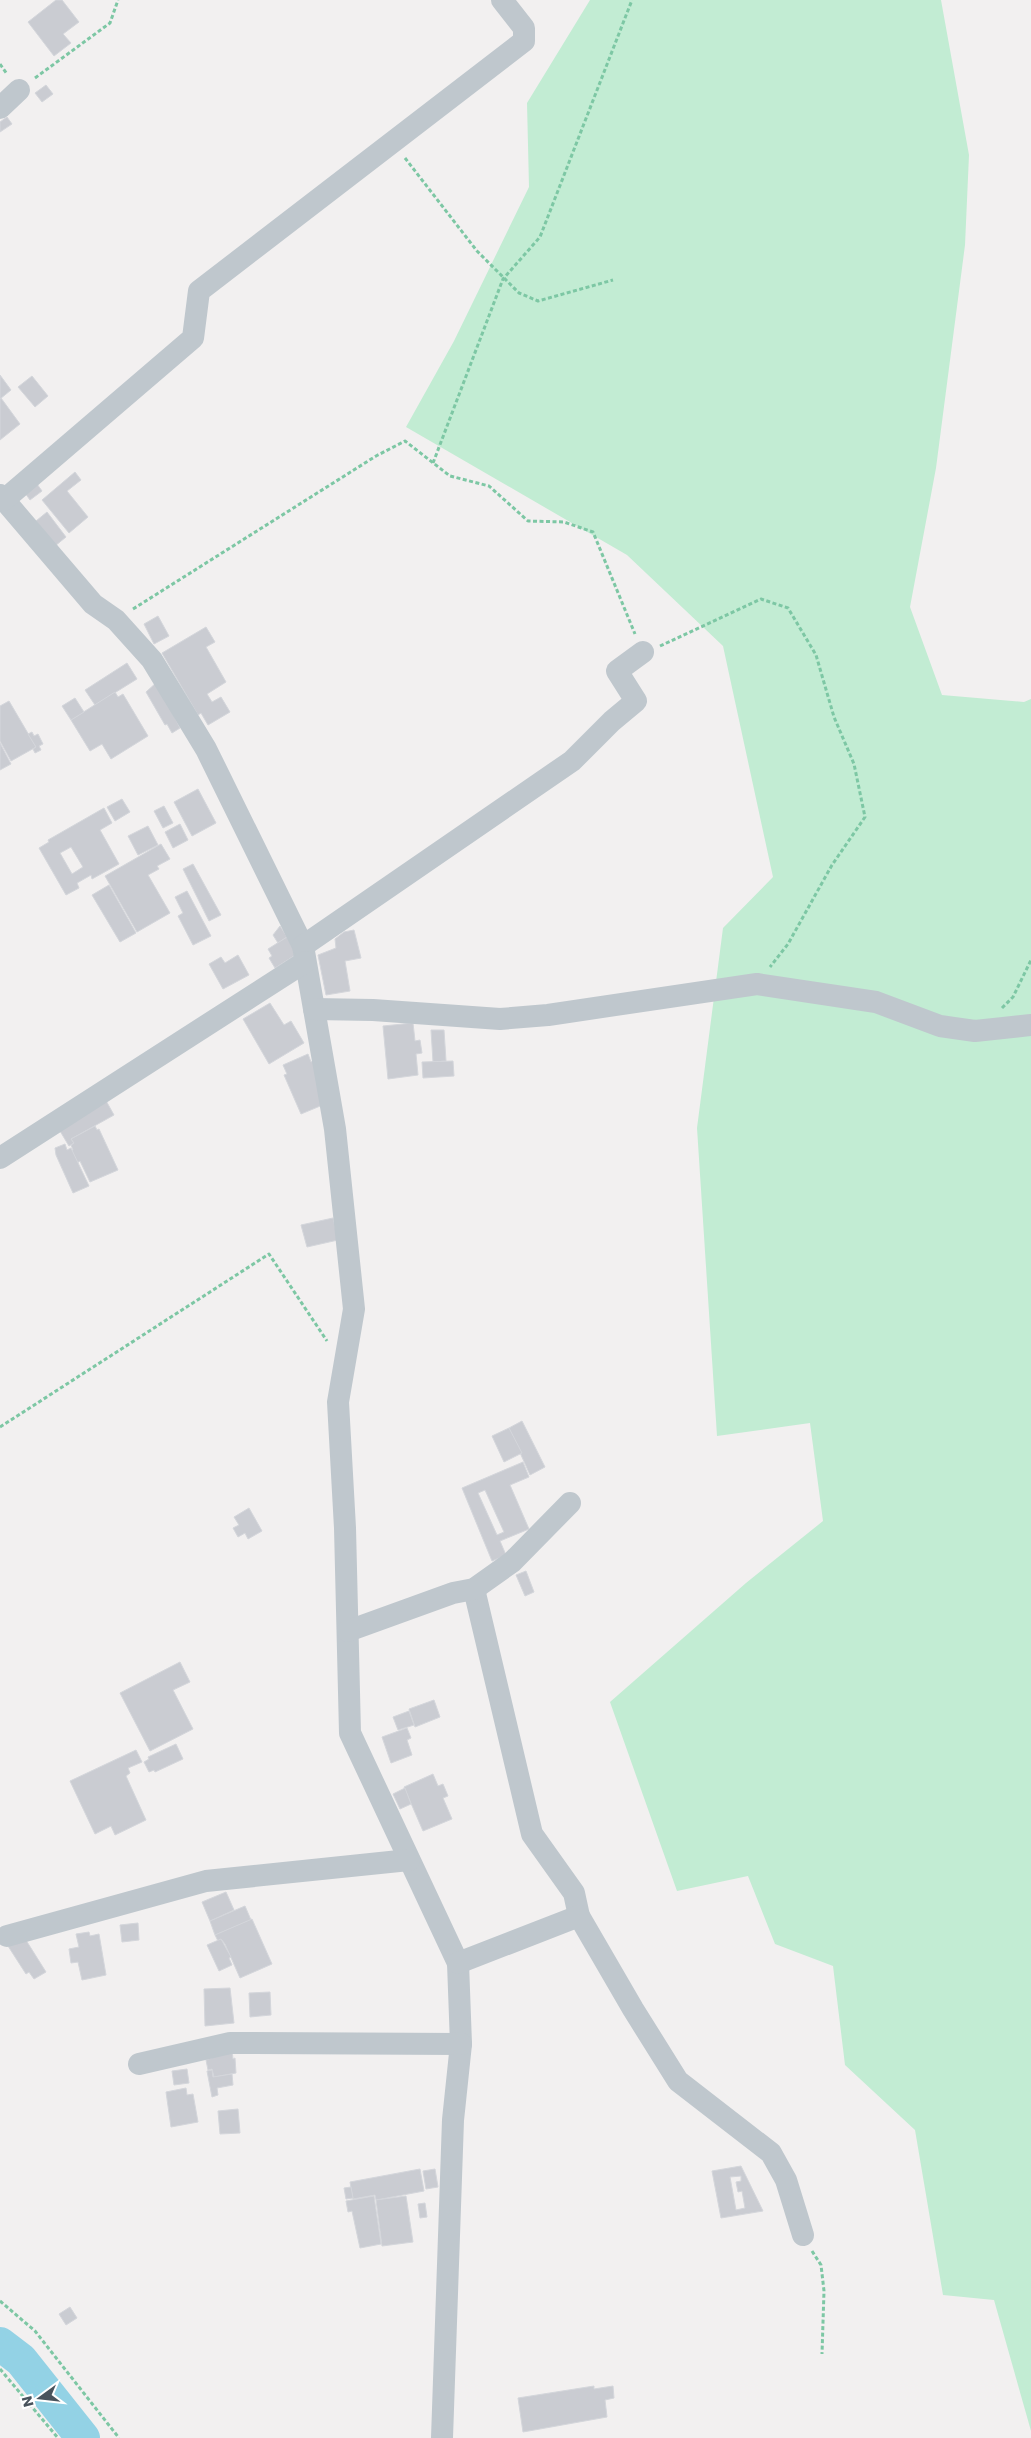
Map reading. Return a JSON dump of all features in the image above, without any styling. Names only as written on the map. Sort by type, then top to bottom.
[{"type":"street","points":[[442,2438],[453,2120],[461,2044],[458,1963],[350,1733],[345,1528],[338,1402],[354,1309],[335,1129],[304,954],[206,749],[152,660],[116,620],[93,604],[2,498],[193,338],[199,290],[524,41],[524,28],[502,0]]},
{"type":"street","points":[[0,108],[19,90]]},
{"type":"street","points":[[0,1158],[304,954],[572,761],[612,721],[636,701],[617,671],[643,652]]},
{"type":"street","points":[[314,1009],[372,1010],[500,1019],[548,1015],[757,984],[876,1002],[940,1026],[975,1031],[1031,1025]]},
{"type":"street","points":[[348,1631],[453,1593],[474,1589],[512,1562],[570,1503]]},
{"type":"street","points":[[474,1589],[532,1834],[574,1893],[579,1916],[678,2081],[771,2153],[786,2180],[803,2235]]},
{"type":"street","points":[[7,1936],[206,1881],[409,1860]]},
{"type":"street","points":[[458,1963],[579,1916]]},
{"type":"street","points":[[139,2064],[230,2043],[461,2044]]},
{"type":"path","points":[[19,90],[110,23],[118,0]]},
{"type":"path","points":[[433,464],[503,279],[540,237],[632,0]]},
{"type":"path","points":[[392,141],[477,251],[519,293],[538,300],[613,280]]},
{"type":"path","points":[[116,620],[376,456],[405,441],[450,476],[489,486],[528,521],[564,522],[593,532],[643,652],[671,642],[761,599],[788,608],[816,655],[834,717],[854,764],[865,817],[832,865],[788,944],[757,984]]},
{"type":"path","points":[[1001,1009],[1014,997],[1031,960]]},
{"type":"path","points":[[0,1427],[269,1254],[326,1341],[346,1355]]},
{"type":"path","points":[[803,2235],[821,2265],[824,2291],[822,2354]]},
{"type":"path","points":[[0,2301],[35,2331],[119,2438]]},
{"type":"path","points":[[0,2369],[58,2438]]},
{"type":"green space","points":[[590,0],[941,0],[969,155],[965,245],[936,468],[910,607],[942,695],[1024,702],[1031,699],[1031,2431],[994,2300],[943,2295],[915,2130],[845,2065],[833,1966],[775,1944],[748,1876],[677,1891],[610,1702],[746,1583],[823,1521],[810,1423],[717,1436],[697,1128],[723,928],[773,877],[723,646],[627,555],[406,427],[454,341],[529,187],[527,103]]},
{"type":"building","points":[[56,0],[62,0],[79,22],[63,34],[71,43],[54,56],[28,22]]},
{"type":"building","points":[[46,85],[53,94],[42,102],[35,93]]},
{"type":"building","points":[[7,117],[12,124],[0,132],[0,122]]},
{"type":"building","points":[[0,375],[11,390],[0,399]]},
{"type":"building","points":[[32,376],[48,396],[35,407],[18,387]]},
{"type":"building","points":[[0,399],[20,424],[0,440]]},
{"type":"building","points":[[75,472],[81,480],[67,491],[88,517],[69,533],[42,500]]},
{"type":"building","points":[[37,484],[42,491],[30,500],[25,493]]},
{"type":"building","points":[[47,512],[66,537],[55,546],[36,521]]},
{"type":"building","points":[[158,616],[169,636],[154,644],[144,624]]},
{"type":"building","points":[[206,627],[215,642],[206,647],[226,682],[207,694],[212,702],[221,697],[230,712],[208,725],[201,713],[198,715],[162,653]]},
{"type":"building","points":[[127,663],[137,679],[95,705],[85,690]]},
{"type":"building","points":[[157,682],[180,728],[172,733],[167,724],[165,725],[146,692]]},
{"type":"building","points":[[115,692],[118,697],[123,694],[148,736],[111,759],[102,744],[90,751],[71,720]]},
{"type":"building","points":[[75,698],[84,712],[71,720],[62,706]]},
{"type":"building","points":[[9,701],[36,747],[11,761],[0,741],[0,706]]},
{"type":"building","points":[[32,732],[34,736],[38,734],[43,744],[39,746],[41,750],[35,753],[33,749],[36,747],[28,734]]},
{"type":"building","points":[[0,743],[11,764],[0,770]]},
{"type":"building","points":[[198,789],[216,823],[192,836],[174,802]]},
{"type":"building","points":[[122,799],[130,812],[115,821],[107,807]]},
{"type":"building","points":[[164,806],[173,823],[163,828],[154,811]]},
{"type":"building","points":[[104,808],[112,823],[100,830],[119,864],[92,879],[91,875],[77,883],[79,888],[66,895],[39,848],[49,842],[48,840]],"holes":[[[71,847],[83,867],[72,874],[60,853]]]},
{"type":"building","points":[[180,824],[188,840],[173,848],[165,832]]},
{"type":"building","points":[[148,826],[158,845],[138,855],[128,836]]},
{"type":"building","points":[[161,844],[170,859],[157,866],[159,869],[148,875],[170,913],[137,932],[105,876]]},
{"type":"building","points":[[193,864],[221,915],[209,921],[183,869]]},
{"type":"building","points":[[109,885],[136,933],[120,942],[92,895]]},
{"type":"building","points":[[187,891],[211,936],[193,945],[178,916],[183,913],[175,897]]},
{"type":"building","points":[[280,926],[287,937],[278,943],[273,935]]},
{"type":"building","points":[[354,930],[361,958],[345,961],[350,991],[326,995],[318,955],[336,948],[335,939],[344,932]]},
{"type":"building","points":[[287,937],[297,954],[275,968],[269,958],[272,956],[268,949]]},
{"type":"building","points":[[238,955],[249,975],[223,989],[209,964],[221,957],[225,963]]},
{"type":"building","points":[[270,1003],[284,1025],[291,1021],[304,1043],[269,1064],[243,1019]]},
{"type":"building","points":[[413,1023],[415,1041],[420,1040],[422,1053],[416,1054],[418,1075],[388,1079],[383,1026]]},
{"type":"building","points":[[431,1030],[444,1030],[446,1061],[433,1062]]},
{"type":"building","points":[[308,1054],[311,1062],[313,1061],[325,1104],[301,1114],[284,1075],[287,1074],[283,1065]]},
{"type":"building","points":[[453,1061],[454,1076],[423,1078],[422,1062]]},
{"type":"building","points":[[105,1099],[114,1115],[71,1139],[74,1143],[69,1146],[57,1126]]},
{"type":"building","points":[[95,1126],[97,1130],[99,1129],[118,1170],[90,1182],[80,1161],[77,1163],[71,1151],[73,1150],[71,1145],[74,1143],[71,1139]]},
{"type":"building","points":[[65,1144],[67,1150],[71,1148],[89,1186],[73,1193],[56,1155],[55,1148]]},
{"type":"building","points":[[333,1218],[338,1240],[307,1247],[301,1225]]},
{"type":"building","points":[[522,1421],[545,1467],[530,1475],[509,1428]]},
{"type":"building","points":[[509,1428],[522,1453],[504,1462],[492,1436]]},
{"type":"building","points":[[523,1462],[529,1477],[510,1485],[529,1529],[500,1541],[506,1555],[492,1561],[462,1488]],"holes":[[[485,1490],[504,1532],[497,1535],[478,1493]]]},
{"type":"building","points":[[249,1508],[262,1531],[248,1539],[245,1533],[238,1537],[233,1528],[239,1525],[234,1517]]},
{"type":"building","points":[[526,1571],[534,1592],[525,1596],[516,1575]]},
{"type":"building","points":[[180,1662],[190,1682],[173,1690],[193,1729],[150,1751],[120,1693]]},
{"type":"building","points":[[434,1700],[440,1717],[415,1727],[409,1709]]},
{"type":"building","points":[[409,1711],[414,1725],[398,1730],[393,1717]]},
{"type":"building","points":[[407,1728],[411,1738],[407,1740],[412,1755],[391,1763],[382,1737]]},
{"type":"building","points":[[176,1744],[183,1759],[155,1772],[154,1770],[149,1772],[144,1762],[149,1759],[148,1757]]},
{"type":"building","points":[[136,1750],[142,1762],[128,1768],[130,1773],[126,1776],[146,1820],[115,1835],[111,1826],[95,1834],[70,1781]]},
{"type":"building","points":[[433,1774],[438,1786],[443,1784],[448,1796],[443,1798],[452,1819],[423,1831],[404,1787]]},
{"type":"building","points":[[405,1788],[411,1804],[400,1809],[393,1794]]},
{"type":"building","points":[[226,1892],[234,1910],[210,1921],[202,1902]]},
{"type":"building","points":[[245,1906],[251,1920],[215,1935],[210,1921]]},
{"type":"building","points":[[252,1919],[272,1964],[240,1978],[225,1944],[221,1939],[218,1941],[215,1935]]},
{"type":"building","points":[[138,1923],[139,1940],[122,1942],[120,1925]]},
{"type":"building","points":[[89,1932],[90,1936],[99,1934],[106,1975],[82,1980],[78,1962],[71,1963],[69,1949],[79,1947],[76,1934]]},
{"type":"building","points":[[24,1937],[46,1972],[34,1979],[29,1972],[26,1974],[8,1946]]},
{"type":"building","points":[[221,1939],[231,1957],[229,1958],[232,1965],[219,1971],[207,1945]]},
{"type":"building","points":[[230,1988],[234,2023],[205,2026],[204,1989]]},
{"type":"building","points":[[270,1992],[271,2015],[250,2017],[249,1993]]},
{"type":"building","points":[[232,2050],[233,2059],[235,2058],[236,2073],[214,2077],[212,2069],[208,2070],[206,2060]]},
{"type":"building","points":[[187,2069],[189,2083],[174,2085],[172,2071]]},
{"type":"building","points":[[212,2070],[213,2077],[232,2074],[233,2085],[217,2088],[218,2095],[212,2097],[207,2071]]},
{"type":"building","points":[[186,2088],[187,2095],[193,2094],[198,2122],[171,2127],[166,2092]]},
{"type":"building","points":[[238,2109],[240,2133],[220,2134],[218,2111]]},
{"type":"building","points":[[741,2166],[763,2211],[721,2218],[712,2171]],"holes":[[[741,2176],[741,2181],[736,2182],[738,2192],[742,2191],[745,2208],[736,2210],[730,2177]]]},
{"type":"building","points":[[420,2169],[424,2191],[376,2200],[375,2195],[353,2199],[350,2182]]},
{"type":"building","points":[[435,2169],[438,2187],[426,2189],[423,2171]]},
{"type":"building","points":[[351,2187],[353,2198],[346,2199],[344,2188]]},
{"type":"building","points":[[374,2196],[381,2244],[360,2248],[352,2211],[348,2212],[346,2201]]},
{"type":"building","points":[[406,2196],[413,2242],[382,2246],[376,2200]]},
{"type":"building","points":[[425,2203],[427,2217],[420,2218],[418,2204]]},
{"type":"building","points":[[70,2307],[77,2318],[66,2325],[59,2314]]},
{"type":"building","points":[[594,2386],[594,2389],[613,2386],[614,2398],[605,2400],[607,2417],[523,2432],[518,2398]]},
{"type":"waterway","points":[[0,2344],[21,2360],[83,2438]]}]
